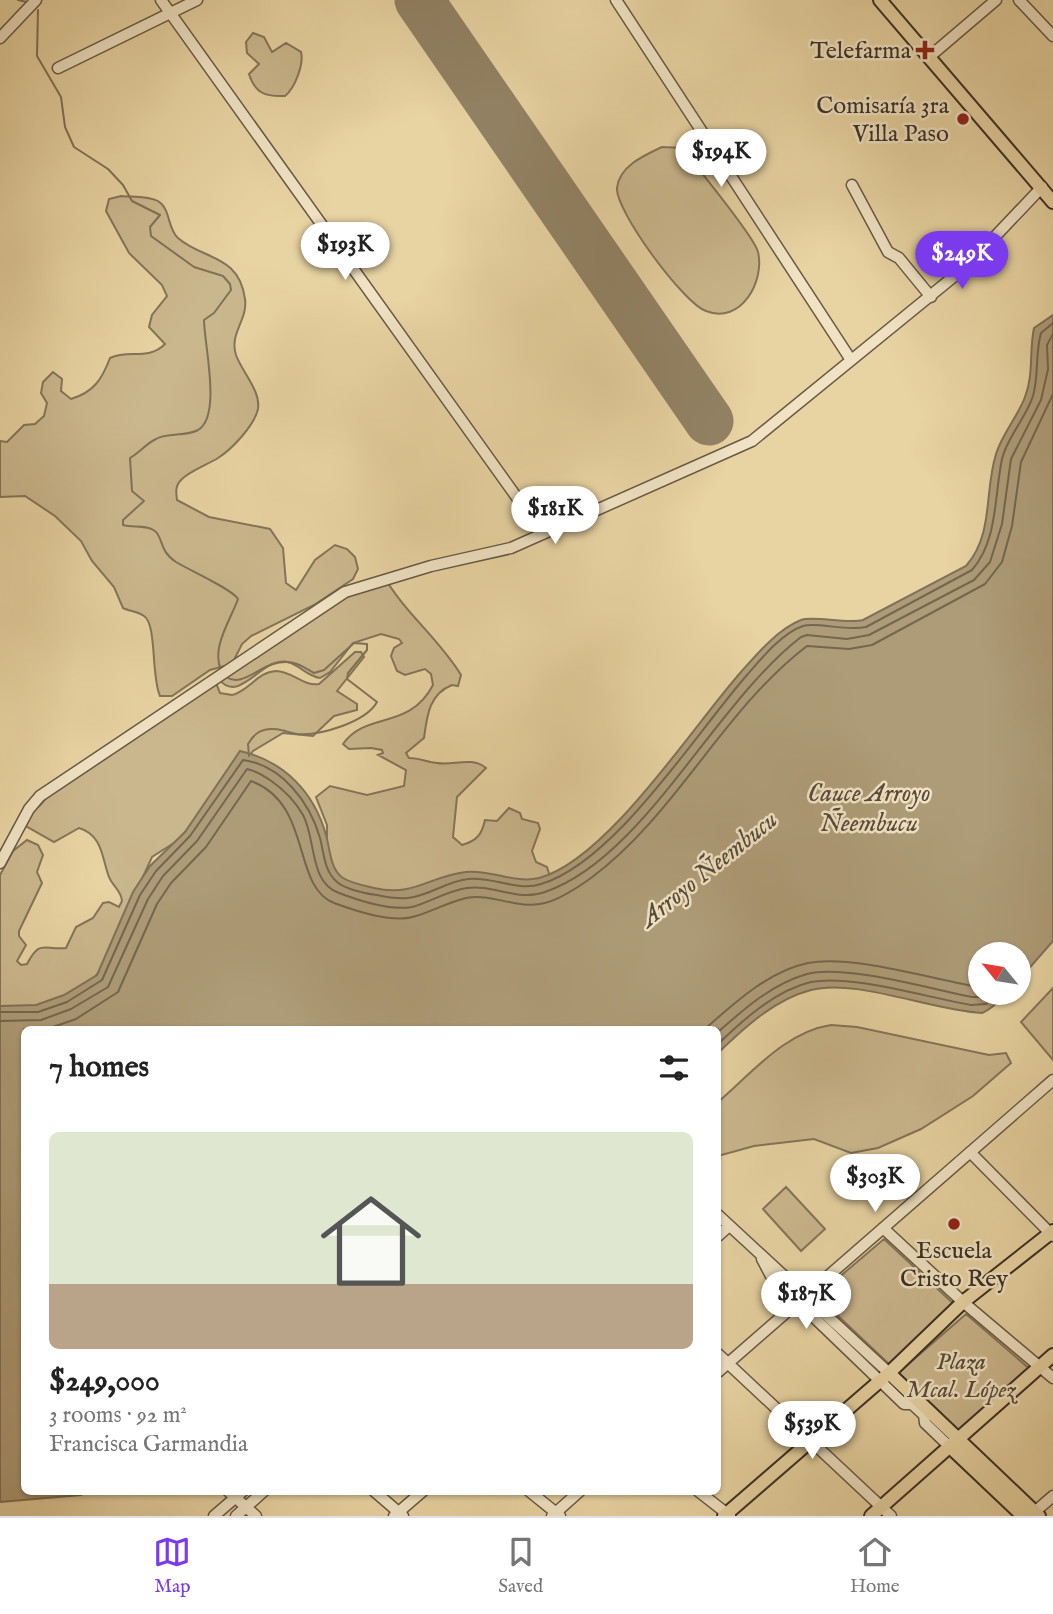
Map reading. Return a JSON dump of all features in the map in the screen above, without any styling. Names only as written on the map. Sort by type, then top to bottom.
[{"type":"main road","points":[[880,0],[1053,202]]},
{"type":"main road","points":[[727,1515],[884,1377],[962,1302],[1052,1234]]},
{"type":"main road","points":[[871,1516],[886,1511],[953,1442],[1053,1355]]},
{"type":"main road","points":[[884,1377],[1032,1515]]},
{"type":"street","points":[[2,31],[36,0]]},
{"type":"street","points":[[161,0],[543,534]]},
{"type":"street","points":[[58,68],[197,0]]},
{"type":"street","points":[[616,0],[851,360]]},
{"type":"street","points":[[928,58],[996,0]]},
{"type":"street","points":[[1019,0],[1053,36]]},
{"type":"street","points":[[852,186],[888,252],[899,258],[931,297]]},
{"type":"street","points":[[0,863],[29,809],[40,796],[345,592],[431,565],[498,551],[543,534],[752,441],[968,265],[1042,187]]},
{"type":"street","points":[[721,1369],[1053,1080]]},
{"type":"street","points":[[970,1152],[1052,1234]]},
{"type":"street","points":[[721,1219],[762,1259],[779,1269],[802,1298],[884,1377]]},
{"type":"street","points":[[721,1233],[728,1227]]},
{"type":"street","points":[[883,1228],[962,1302],[1053,1378]]},
{"type":"street","points":[[721,1357],[886,1511]]},
{"type":"street","points":[[214,1516],[233,1495]]},
{"type":"street","points":[[237,1495],[256,1516]]},
{"type":"street","points":[[236,1516],[260,1495]]},
{"type":"street","points":[[378,1495],[398,1515],[419,1495]]},
{"type":"street","points":[[534,1495],[556,1515],[576,1495]]},
{"type":"street","points":[[703,1495],[727,1515]]},
{"type":"street","points":[[1032,1515],[1053,1496]]},
{"type":"green space","points":[[253,33],[264,37],[272,52],[286,43],[301,52],[298,76],[285,96],[272,96],[254,86],[249,74],[259,64],[247,53],[246,42]]},
{"type":"green space","points":[[662,147],[682,148],[736,217],[758,252],[758,275],[754,287],[748,298],[730,312],[719,314],[706,311],[682,292],[652,255],[619,199],[617,188],[622,173],[634,162]]},
{"type":"green space","points":[[121,196],[145,197],[162,204],[178,238],[228,266],[236,274],[245,299],[244,314],[234,347],[257,395],[256,416],[230,449],[181,480],[176,492],[177,500],[209,517],[270,529],[283,548],[286,583],[296,590],[315,560],[335,545],[347,549],[355,557],[358,569],[353,579],[314,605],[251,636],[242,644],[232,664],[210,670],[172,696],[160,696],[157,687],[148,621],[144,616],[123,608],[114,587],[92,561],[81,541],[55,516],[25,496],[0,497],[0,441],[7,442],[24,425],[35,424],[44,416],[47,403],[41,393],[43,382],[53,372],[62,379],[61,391],[71,399],[86,393],[96,384],[110,358],[124,354],[145,354],[165,344],[149,327],[152,315],[167,296],[162,285],[129,253],[106,211],[109,199]]},
{"type":"green space","points":[[383,575],[461,675],[458,686],[452,685],[438,694],[430,707],[424,738],[406,753],[409,758],[443,764],[475,763],[486,768],[457,797],[453,837],[462,845],[472,841],[480,833],[485,820],[497,821],[509,808],[520,813],[522,819],[538,823],[540,829],[532,851],[536,862],[547,867],[550,877],[415,900],[337,880],[327,847],[327,825],[316,797],[330,786],[367,795],[404,786],[406,770],[378,755],[383,753],[382,750],[349,749],[343,744],[363,727],[412,709],[433,685],[431,674],[425,669],[405,675],[397,671],[391,656],[394,648],[402,643],[399,639],[381,634],[353,643],[330,672],[320,678],[294,664],[282,662],[268,666],[247,682],[232,687],[219,679],[362,584]]},
{"type":"green space","points":[[355,652],[361,652],[364,657],[337,691],[357,704],[357,710],[334,716],[313,736],[283,733],[253,751],[230,783],[177,841],[152,857],[101,969],[86,988],[0,1027],[0,875],[13,851],[27,840],[38,845],[43,855],[37,872],[42,883],[19,931],[19,936],[26,945],[17,961],[21,965],[27,964],[39,948],[66,948],[76,927],[93,918],[103,903],[109,902],[119,907],[122,901],[93,836],[79,828],[54,842],[24,825],[28,817],[46,798],[216,683],[220,693],[232,695],[269,672],[276,671],[308,683],[319,684]]},
{"type":"green space","points":[[1053,988],[1053,1060],[1021,1022]]},
{"type":"green space","points":[[831,1025],[857,1027],[989,1055],[1006,1053],[1011,1063],[973,1096],[921,1129],[878,1148],[851,1153],[814,1139],[754,1146],[721,1155],[721,1099],[770,1055],[814,1029]]},
{"type":"green space","points":[[786,1187],[825,1229],[801,1251],[763,1209]]},
{"type":"green space","points":[[884,1239],[957,1307],[891,1366],[817,1296]]},
{"type":"green space","name":"Plaza Mcal. López","points":[[966,1314],[1031,1370],[961,1434],[897,1374]]},
{"type":"water","name":"Cauce Arroyo Ñeembucu","points":[[1053,315],[1053,941],[1031,966],[1031,942],[968,942],[968,1005],[994,1005],[982,1013],[941,1007],[872,991],[829,987],[798,994],[773,1007],[749,1024],[721,1050],[721,1026],[21,1026],[21,1495],[81,1495],[0,1502],[0,1006],[36,1005],[64,995],[97,975],[133,892],[150,866],[185,832],[240,751],[270,762],[305,792],[321,819],[335,870],[354,883],[400,890],[466,872],[530,879],[539,878],[565,866],[592,846],[620,819],[741,672],[784,629],[806,619],[863,620],[966,566],[975,554],[985,527],[996,454],[1028,388],[1034,328]]},
{"type":"waterway","points":[[18,0],[27,2]]},
{"type":"waterway","points":[[38,10],[37,56],[61,97],[65,127],[74,147],[108,169],[123,185],[132,201],[160,215],[150,227],[151,236],[194,267],[223,276],[230,284],[231,290],[214,313],[204,320],[210,379],[209,410],[205,422],[193,432],[156,439],[130,458],[132,491],[144,501],[123,520],[123,525],[155,531],[171,558],[228,590],[238,599],[220,644],[218,653],[221,670]]},
{"type":"waterway","points":[[226,677],[241,679],[283,662],[296,664],[314,673],[324,670],[354,643],[367,644],[367,650],[348,673],[347,679],[377,702],[371,709],[342,726],[318,733],[297,734],[273,729],[261,731],[254,735],[248,744],[249,756]]},
{"type":"runway","points":[[419,0],[709,421]]},
{"type":"place","name":"Telefarma","points":[[925,50]]},
{"type":"place","name":"Comisaría 3ra Villa Paso","points":[[963,119]]},
{"type":"place","name":"Escuela Cristo Rey","points":[[954,1224]]},
{"type":"water label","name":"Arroyo Ñeembucu","points":[[708,868]]}]
